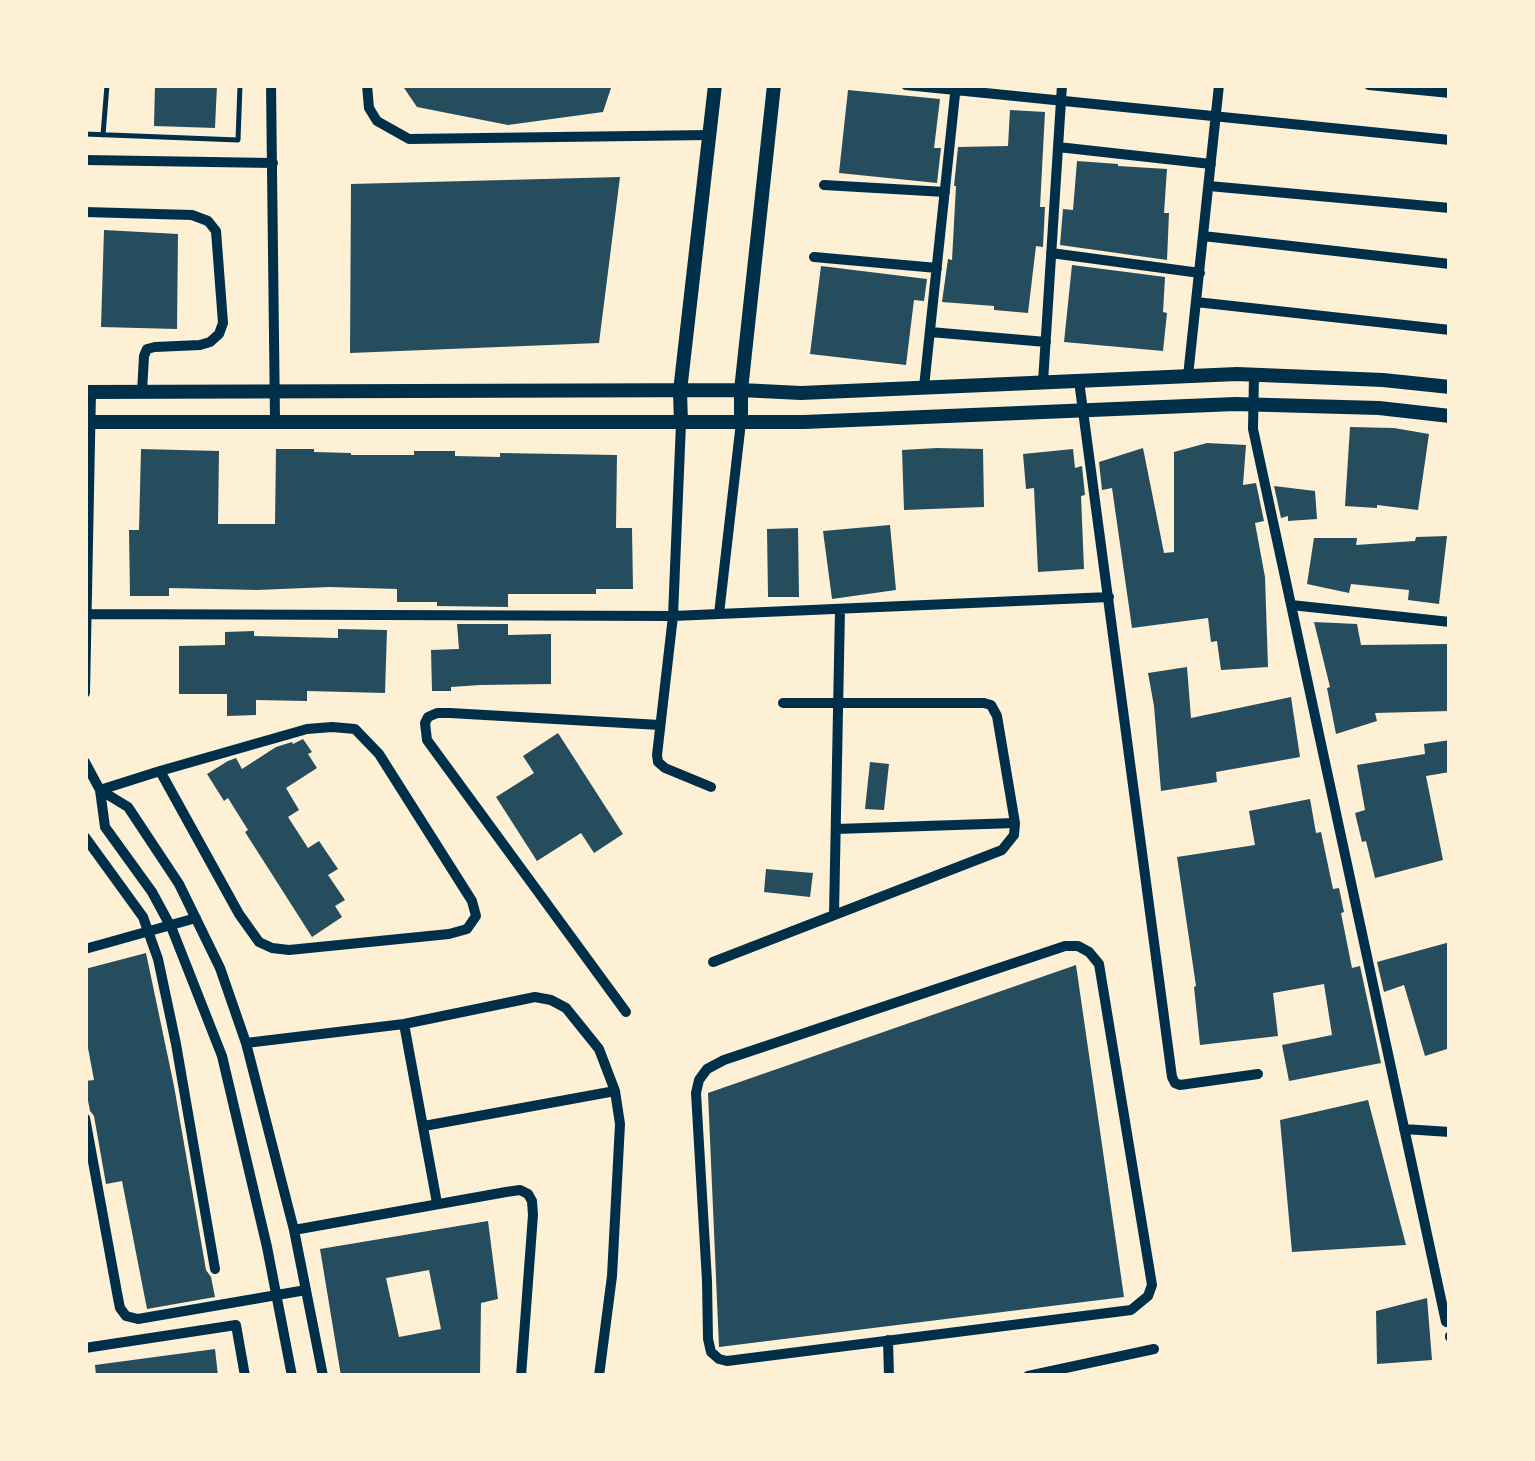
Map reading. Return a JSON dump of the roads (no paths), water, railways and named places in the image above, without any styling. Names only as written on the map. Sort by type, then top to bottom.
[{"type":"street","points":[[271,85],[275,421]]},
{"type":"street","points":[[367,85],[368,108],[377,121],[409,139],[709,135]]},
{"type":"street","points":[[711,786],[658,762],[673,616],[680,391],[715,85]]},
{"type":"street","points":[[720,614],[774,85]]},
{"type":"street","points":[[906,85],[1450,140]]},
{"type":"street","points":[[1043,382],[1062,85]]},
{"type":"street","points":[[1188,376],[1220,85]]},
{"type":"street","points":[[1369,85],[1450,93]]},
{"type":"street","points":[[924,387],[956,88]]},
{"type":"street","points":[[1058,148],[1211,164]]},
{"type":"street","points":[[85,160],[272,163]]},
{"type":"street","points":[[824,184],[945,192]]},
{"type":"street","points":[[1209,186],[1450,208]]},
{"type":"street","points":[[85,212],[192,215],[208,221],[216,231],[224,323],[219,334],[210,342],[147,350],[142,392]]},
{"type":"street","points":[[1203,236],[1450,264]]},
{"type":"street","points":[[1051,253],[1200,272]]},
{"type":"street","points":[[814,257],[937,268]]},
{"type":"street","points":[[1196,302],[1450,330]]},
{"type":"street","points":[[930,332],[1046,342]]},
{"type":"street","points":[[1254,375],[1253,429],[1448,1322]]},
{"type":"street","points":[[85,694],[88,392],[801,393],[1254,375],[1450,387]]},
{"type":"street","points":[[1079,381],[1172,1076],[1174,1083],[1180,1085],[1258,1074]]},
{"type":"street","points":[[88,422],[804,422],[1254,405],[1379,408],[1450,416]]},
{"type":"street","points":[[87,614],[673,616],[1109,597]]},
{"type":"street","points":[[1291,605],[1450,622]]},
{"type":"street","points":[[834,915],[840,608]]},
{"type":"street","points":[[713,962],[1002,850],[1014,836],[997,716],[990,706],[783,703]]},
{"type":"street","points":[[626,1012],[427,740],[425,722],[437,713],[450,713],[660,725]]},
{"type":"street","points":[[100,790],[160,771],[308,729],[355,729],[379,754],[472,902],[476,916],[467,928],[449,934],[289,950],[272,948],[259,942],[239,914],[160,771]]},
{"type":"street","points":[[85,762],[100,790],[105,827],[170,924],[222,1056],[292,1376]]},
{"type":"street","points":[[100,790],[128,807],[179,884],[220,968],[246,1043],[294,1230],[323,1376]]},
{"type":"street","points":[[836,829],[1015,823]]},
{"type":"street","points":[[85,838],[150,930],[176,1044],[215,1269]]},
{"type":"street","points":[[85,948],[196,918]]},
{"type":"street","points":[[1066,946],[1090,952],[1098,964],[1102,983],[1152,1285],[1148,1296],[1131,1310],[888,1340],[727,1361],[711,1352],[696,1093],[699,1080],[707,1069],[724,1060],[1066,946]]},
{"type":"street","points":[[246,1043],[404,1024],[535,997],[566,1008],[599,1049],[614,1091],[620,1124],[612,1276],[599,1376]]},
{"type":"street","points":[[404,1024],[437,1203]]},
{"type":"street","points":[[424,1126],[614,1091]]},
{"type":"street","points":[[85,1118],[120,1308],[126,1316],[138,1319],[306,1290]]},
{"type":"street","points":[[1404,1130],[1450,1132]]},
{"type":"street","points":[[294,1230],[520,1190],[528,1194],[533,1215],[522,1376]]},
{"type":"street","points":[[85,1348],[236,1325],[245,1376]]},
{"type":"street","points":[[888,1340],[889,1376]]},
{"type":"street","points":[[1028,1376],[1154,1350]]},
{"type":"lane","points":[[103,135],[107,85]]},
{"type":"lane","points":[[85,134],[238,140],[240,85]]},
{"type":"lane","points":[[1448,1322],[1450,1336]]}]
